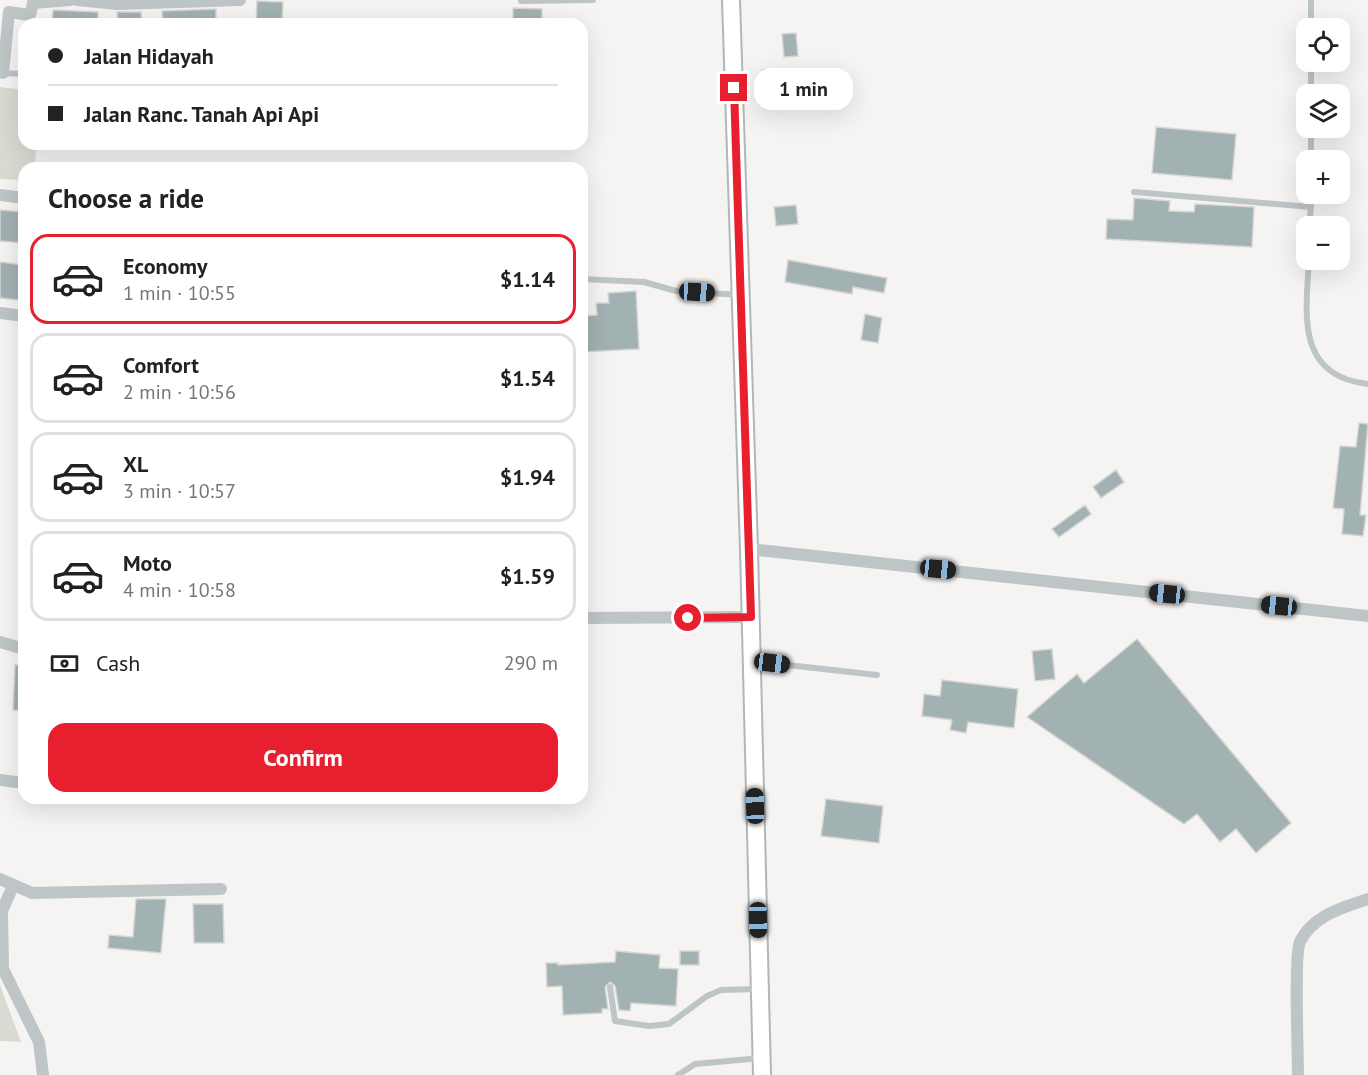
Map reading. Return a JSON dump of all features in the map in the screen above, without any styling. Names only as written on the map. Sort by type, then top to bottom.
[{"type":"street","points":[[2,73],[5,12],[30,15],[34,1],[70,0]]},
{"type":"street","points":[[77,0],[118,4],[240,0]]},
{"type":"street","points":[[731,0],[751,617],[762,1067]]},
{"type":"street","points":[[0,195],[18,197]]},
{"type":"street","points":[[0,313],[18,315]]},
{"type":"street","points":[[749,549],[1368,616]]},
{"type":"street","points":[[588,618],[751,617]]},
{"type":"street","points":[[0,642],[18,647]]},
{"type":"street","points":[[0,780],[18,782]]},
{"type":"street","points":[[0,879],[32,892],[53,893],[221,889]]},
{"type":"street","points":[[13,886],[2,911],[3,969],[39,1042],[43,1075]]},
{"type":"street","points":[[1298,1075],[1298,945],[1316,922],[1337,910],[1368,899]]},
{"type":"lane","points":[[521,1],[593,0]]},
{"type":"lane","points":[[1311,0],[1311,18]]},
{"type":"lane","points":[[2,73],[18,74]]},
{"type":"lane","points":[[1134,192],[1311,207],[1311,216]]},
{"type":"lane","points":[[1309,270],[1306,321],[1308,340],[1315,355],[1342,378],[1368,384]]},
{"type":"lane","points":[[588,279],[645,282],[676,291],[741,295]]},
{"type":"lane","points":[[752,660],[877,675]]},
{"type":"lane","points":[[610,987],[615,1021],[649,1026],[669,1024],[707,996],[721,990],[759,989]]},
{"type":"lane","points":[[678,1075],[694,1064],[762,1067]]},
{"type":"shaded area","points":[[0,87],[18,89],[18,150],[36,150],[35,162],[18,162],[18,180],[0,179]]},
{"type":"shaded area","points":[[0,985],[21,1042],[0,1041]]},
{"type":"building","points":[[257,1],[283,2],[282,18],[256,18]]},
{"type":"building","points":[[513,8],[542,9],[542,18],[513,18]]},
{"type":"building","points":[[216,9],[216,18],[163,18],[162,11]]},
{"type":"building","points":[[53,10],[98,12],[98,18],[52,18]]},
{"type":"building","points":[[117,12],[141,12],[142,18],[118,18]]},
{"type":"building","points":[[796,33],[798,56],[784,57],[782,34]]},
{"type":"building","points":[[762,70],[775,70],[776,92],[763,92]]},
{"type":"building","points":[[1156,127],[1236,134],[1232,180],[1152,173]]},
{"type":"building","points":[[1134,198],[1170,201],[1169,211],[1194,212],[1195,204],[1254,207],[1252,247],[1106,239],[1107,219],[1133,220]]},
{"type":"building","points":[[796,205],[798,224],[776,226],[774,207]]},
{"type":"building","points":[[0,210],[18,212],[18,242],[0,241]]},
{"type":"building","points":[[788,260],[887,278],[884,293],[853,287],[852,294],[785,282]]},
{"type":"building","points":[[0,262],[18,264],[18,300],[0,298]]},
{"type":"building","points":[[636,291],[639,349],[588,352],[588,316],[597,315],[596,303],[609,303],[608,293]]},
{"type":"building","points":[[865,314],[882,318],[878,343],[861,340]]},
{"type":"building","points":[[1359,423],[1368,424],[1360,515],[1366,515],[1363,536],[1342,534],[1344,509],[1333,508],[1340,446],[1356,447]]},
{"type":"building","points":[[1116,470],[1124,482],[1101,498],[1093,487]]},
{"type":"building","points":[[1085,505],[1091,514],[1059,537],[1052,529]]},
{"type":"building","points":[[1137,639],[1291,823],[1256,853],[1236,829],[1220,842],[1197,814],[1184,824],[1027,717],[1077,674],[1084,683]]},
{"type":"building","points":[[1052,649],[1055,679],[1035,681],[1032,651]]},
{"type":"building","points":[[15,665],[18,665],[18,710],[13,710]]},
{"type":"building","points":[[942,680],[1018,689],[1014,728],[968,722],[966,733],[950,730],[952,720],[922,716],[924,694],[940,696]]},
{"type":"building","points":[[826,799],[883,806],[879,843],[821,836]]},
{"type":"building","points":[[136,899],[166,899],[161,953],[108,948],[109,935],[133,937]]},
{"type":"building","points":[[193,904],[223,904],[224,943],[194,943]]},
{"type":"building","points":[[616,951],[660,955],[659,968],[678,969],[676,1006],[631,1003],[630,1011],[619,1010],[615,986],[610,982],[605,987],[608,1009],[602,1009],[602,1013],[563,1015],[562,986],[547,987],[546,963],[558,963],[558,965],[615,962]]},
{"type":"building","points":[[680,951],[699,951],[699,965],[680,965]]},
{"type":"route","points":[[688,618],[751,617],[734,88]]}]
